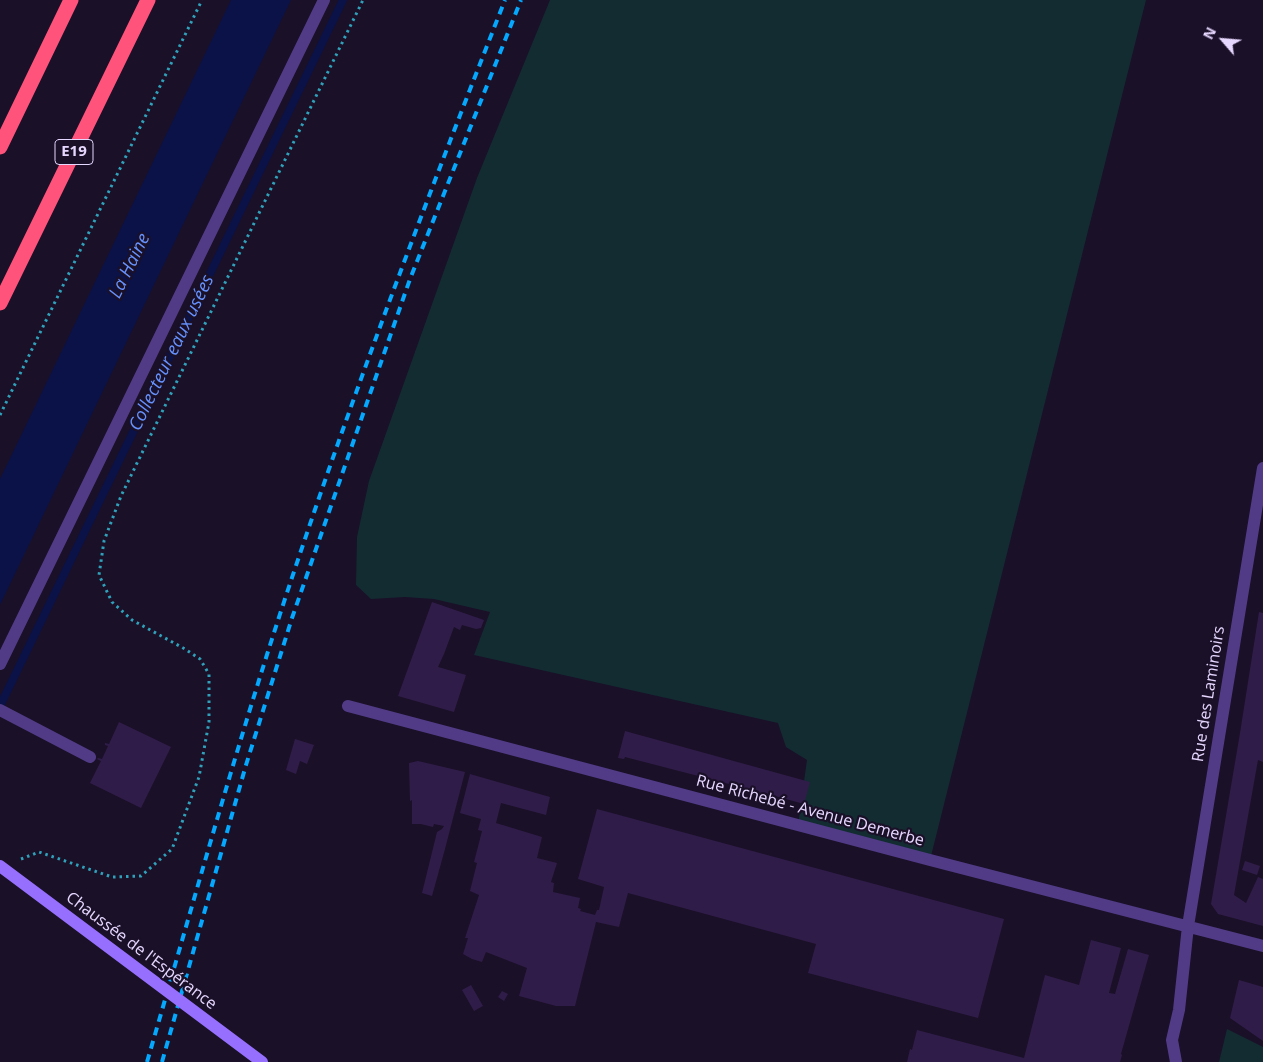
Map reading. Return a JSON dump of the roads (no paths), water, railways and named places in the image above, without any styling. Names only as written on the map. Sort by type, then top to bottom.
[{"type":"highway","points":[[0,147],[71,0]]},
{"type":"highway","name":"E19","points":[[0,303],[148,0]]},
{"type":"main road","name":"Chaussée de l'Espérance","points":[[0,866],[262,1062]]},
{"type":"street","points":[[0,664],[324,0]]},
{"type":"street","name":"Rue des Laminoirs","points":[[1176,1062],[1172,1040],[1178,1010],[1188,926],[1263,468]]},
{"type":"street","name":"Rue Richebé - Avenue Demerbe","points":[[348,706],[1263,946]]},
{"type":"street","points":[[0,710],[90,757]]},
{"type":"water","name":"La Haine","points":[[231,0],[291,0],[0,605],[0,479]]},
{"type":"waterway","name":"Collecteur eaux usées","points":[[0,706],[343,0]]},
{"type":"railway","points":[[147,1062],[246,721],[282,608],[389,302],[505,0]]},
{"type":"railway","points":[[162,1062],[246,765],[292,618],[410,279],[521,0]]}]
